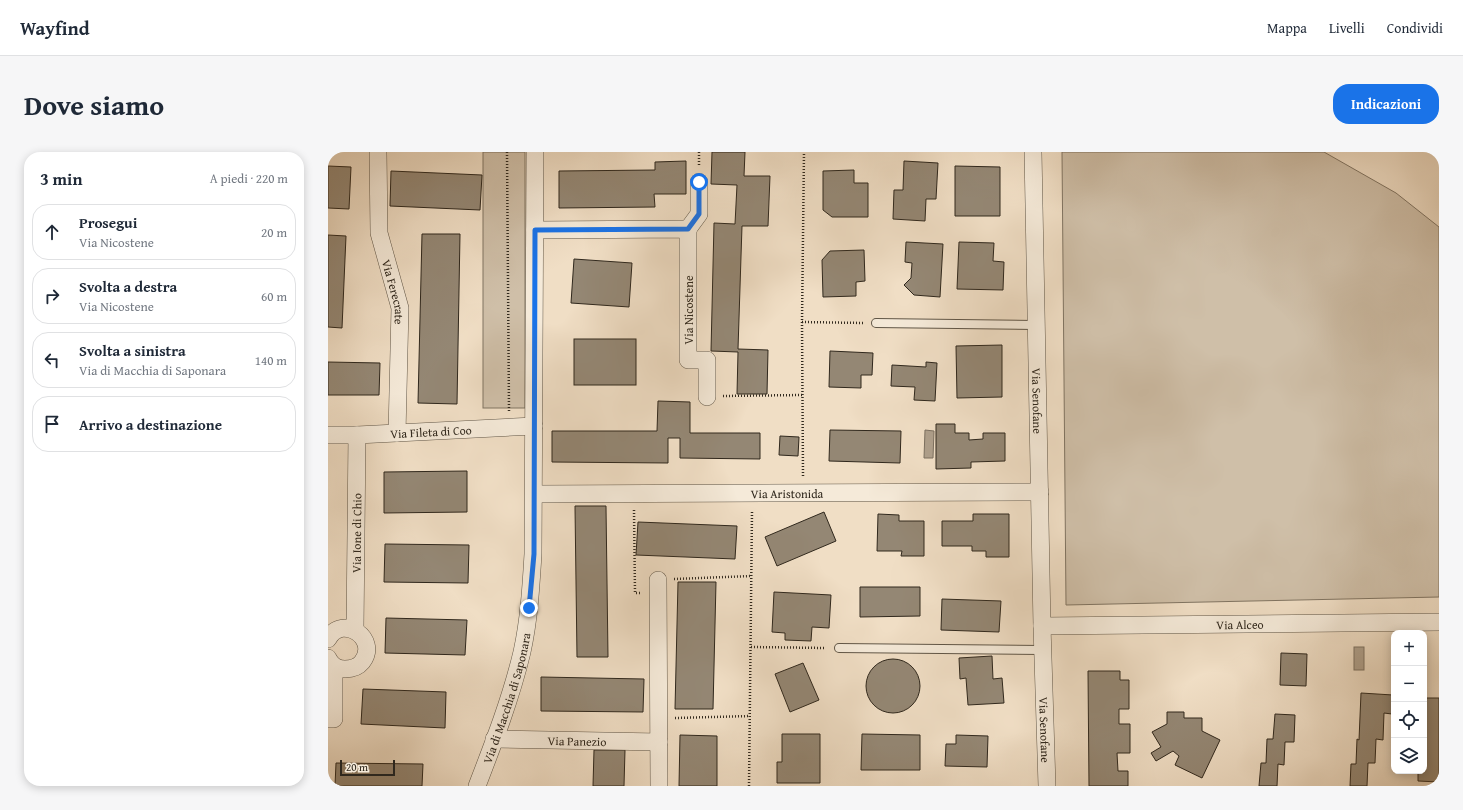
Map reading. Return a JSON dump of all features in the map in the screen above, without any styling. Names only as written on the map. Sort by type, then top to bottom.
[{"type":"street","name":"Via Ferecrate","points":[[378,152],[379,233],[400,308],[397,432]]},
{"type":"street","name":"Via di Macchia di Saponara","points":[[477,786],[516,673],[527,625],[531,596],[534,554],[535,152]]},
{"type":"street","name":"Via Senofane","points":[[1033,152],[1042,626],[1047,786]]},
{"type":"street","points":[[535,230],[688,229],[699,214],[699,182]]},
{"type":"street","name":"Via Nicostene","points":[[688,229],[688,360],[707,360],[707,397]]},
{"type":"street","name":"Via Fileta di Coo","points":[[328,435],[357,435],[534,426]]},
{"type":"street","name":"Via Ione di Chio","points":[[355,630],[357,435]]},
{"type":"street","name":"Via Aristonida","points":[[534,494],[1040,492]]},
{"type":"street","points":[[658,586],[659,786]]},
{"type":"street","name":"Via Alceo","points":[[1042,626],[1439,622]]},
{"type":"street","points":[[328,639],[335,632],[348,628],[355,630],[360,634],[364,639],[366,646],[364,659],[354,668],[340,669],[331,662]]},
{"type":"street","points":[[328,719],[334,719],[331,662]]},
{"type":"street","name":"Via Panezio","points":[[494,738],[659,742]]},
{"type":"lane","points":[[876,323],[1036,325]]},
{"type":"lane","points":[[838,648],[1043,650]]},
{"type":"path","points":[[507,152],[509,427]]},
{"type":"path","points":[[803,493],[802,322],[804,152]]},
{"type":"path","points":[[802,322],[876,323]]},
{"type":"path","points":[[707,397],[802,395]]},
{"type":"path","points":[[634,493],[635,593],[658,586],[751,576]]},
{"type":"path","points":[[749,786],[752,493]]},
{"type":"path","points":[[751,647],[838,648]]},
{"type":"path","points":[[659,718],[750,716]]},
{"type":"shaded area","points":[[483,152],[525,152],[525,408],[483,408]]},
{"type":"shaded area","points":[[1062,152],[1324,152],[1396,193],[1439,227],[1439,597],[1066,605]]},
{"type":"shaded area","points":[[925,430],[934,431],[933,458],[924,458]]},
{"type":"shaded area","points":[[1354,647],[1364,647],[1364,670],[1354,670]]},
{"type":"building","points":[[712,152],[745,152],[744,176],[770,176],[768,226],[742,226],[738,349],[768,350],[767,394],[737,394],[738,352],[711,351],[714,223],[735,224],[737,185],[711,184]]},
{"type":"building","points":[[686,161],[686,194],[654,194],[655,207],[559,208],[559,171],[655,170],[655,162]]},
{"type":"building","points":[[904,161],[938,163],[936,199],[926,199],[925,221],[893,219],[894,190],[903,190]]},
{"type":"building","points":[[328,166],[351,167],[349,209],[328,208]]},
{"type":"building","points":[[955,166],[1000,167],[1000,216],[955,216]]},
{"type":"building","points":[[854,170],[854,183],[868,183],[868,217],[832,217],[823,210],[823,171]]},
{"type":"building","points":[[391,171],[482,175],[480,210],[390,206]]},
{"type":"building","points":[[422,234],[460,234],[457,404],[418,403]]},
{"type":"building","points":[[328,235],[346,236],[342,328],[328,327]]},
{"type":"building","points":[[906,242],[943,244],[940,297],[914,295],[904,285],[911,278],[912,263],[905,262]]},
{"type":"building","points":[[959,242],[994,243],[993,261],[1004,262],[1003,290],[957,289]]},
{"type":"building","points":[[864,250],[865,281],[856,282],[856,296],[823,297],[822,260],[830,251]]},
{"type":"building","points":[[574,259],[632,263],[629,307],[571,303]]},
{"type":"building","points":[[574,339],[636,339],[636,385],[574,385]]},
{"type":"building","points":[[1002,345],[1002,397],[957,398],[956,346]]},
{"type":"building","points":[[830,351],[873,353],[872,375],[861,375],[861,388],[829,387]]},
{"type":"building","points":[[328,362],[380,363],[379,395],[328,395]]},
{"type":"building","points":[[926,362],[937,363],[935,401],[914,400],[915,387],[891,386],[892,365],[926,367]]},
{"type":"building","points":[[658,401],[690,402],[690,433],[760,433],[760,459],[680,458],[680,438],[668,438],[668,463],[552,462],[552,431],[657,431]]},
{"type":"building","points":[[936,424],[955,424],[955,433],[969,433],[969,440],[983,439],[983,433],[1005,433],[1005,461],[971,462],[971,468],[936,469]]},
{"type":"building","points":[[830,430],[901,431],[900,463],[829,461]]},
{"type":"building","points":[[780,436],[799,437],[798,456],[779,455]]},
{"type":"building","points":[[467,471],[467,512],[384,513],[384,472]]},
{"type":"building","points":[[575,506],[606,506],[608,657],[577,657]]},
{"type":"building","points":[[824,512],[836,541],[777,566],[765,537]]},
{"type":"building","points":[[878,514],[899,515],[899,521],[924,521],[924,556],[901,556],[902,551],[877,551]]},
{"type":"building","points":[[973,514],[1009,514],[1009,557],[986,557],[986,551],[972,551],[972,546],[942,546],[942,521],[973,521]]},
{"type":"building","points":[[638,522],[737,526],[735,559],[636,555]]},
{"type":"building","points":[[385,544],[469,545],[468,583],[384,582]]},
{"type":"building","points":[[678,582],[716,582],[713,709],[675,709]]},
{"type":"building","points":[[860,587],[920,587],[920,616],[860,617]]},
{"type":"building","points":[[774,592],[831,595],[829,628],[812,627],[811,641],[785,640],[785,633],[772,632]]},
{"type":"building","points":[[942,599],[1001,601],[999,632],[941,630]]},
{"type":"building","points":[[386,618],[467,620],[465,655],[385,653]]},
{"type":"building","points":[[1281,653],[1307,654],[1306,686],[1280,685]]},
{"type":"building","points":[[992,656],[993,679],[1002,678],[1004,703],[968,705],[966,678],[960,679],[959,658]]},
{"type":"building","points":[[893,659],[903,661],[912,667],[918,676],[920,686],[918,696],[912,705],[903,711],[893,713],[883,711],[874,705],[868,696],[866,686],[868,676],[874,667],[883,661]]},
{"type":"building","points":[[803,663],[819,700],[790,712],[775,674]]},
{"type":"building","points":[[1088,671],[1120,671],[1120,680],[1129,680],[1129,709],[1119,709],[1119,724],[1130,724],[1130,753],[1117,753],[1118,771],[1128,771],[1128,786],[1089,786]]},
{"type":"building","points":[[541,677],[644,679],[643,712],[541,711]]},
{"type":"building","points":[[363,689],[446,692],[445,728],[361,724]]},
{"type":"building","points":[[1361,693],[1391,695],[1391,714],[1384,713],[1383,740],[1376,739],[1375,763],[1368,763],[1367,786],[1350,786],[1351,764],[1356,764],[1357,739],[1359,740]]},
{"type":"building","points":[[1427,698],[1439,698],[1439,782],[1418,781],[1418,774],[1427,774]]},
{"type":"building","points":[[1167,712],[1184,712],[1184,718],[1202,718],[1202,731],[1220,740],[1202,778],[1175,765],[1179,756],[1173,751],[1156,761],[1151,753],[1161,747],[1152,732],[1167,724]]},
{"type":"building","points":[[1275,714],[1295,715],[1294,742],[1285,742],[1284,765],[1278,764],[1277,786],[1259,786],[1261,763],[1266,763],[1267,739],[1273,739]]},
{"type":"building","points":[[782,734],[820,734],[820,783],[777,783],[777,762],[782,762]]},
{"type":"building","points":[[862,734],[920,735],[920,770],[861,770]]},
{"type":"building","points":[[680,735],[717,736],[717,786],[679,786]]},
{"type":"building","points":[[956,735],[988,736],[987,767],[945,766],[946,744],[956,744]]},
{"type":"building","points":[[594,750],[625,750],[624,786],[593,786]]},
{"type":"building","points":[[336,763],[423,764],[422,786],[335,786]]},
{"type":"route","points":[[529,608],[534,554],[535,230],[688,229],[699,214],[699,182]]}]
